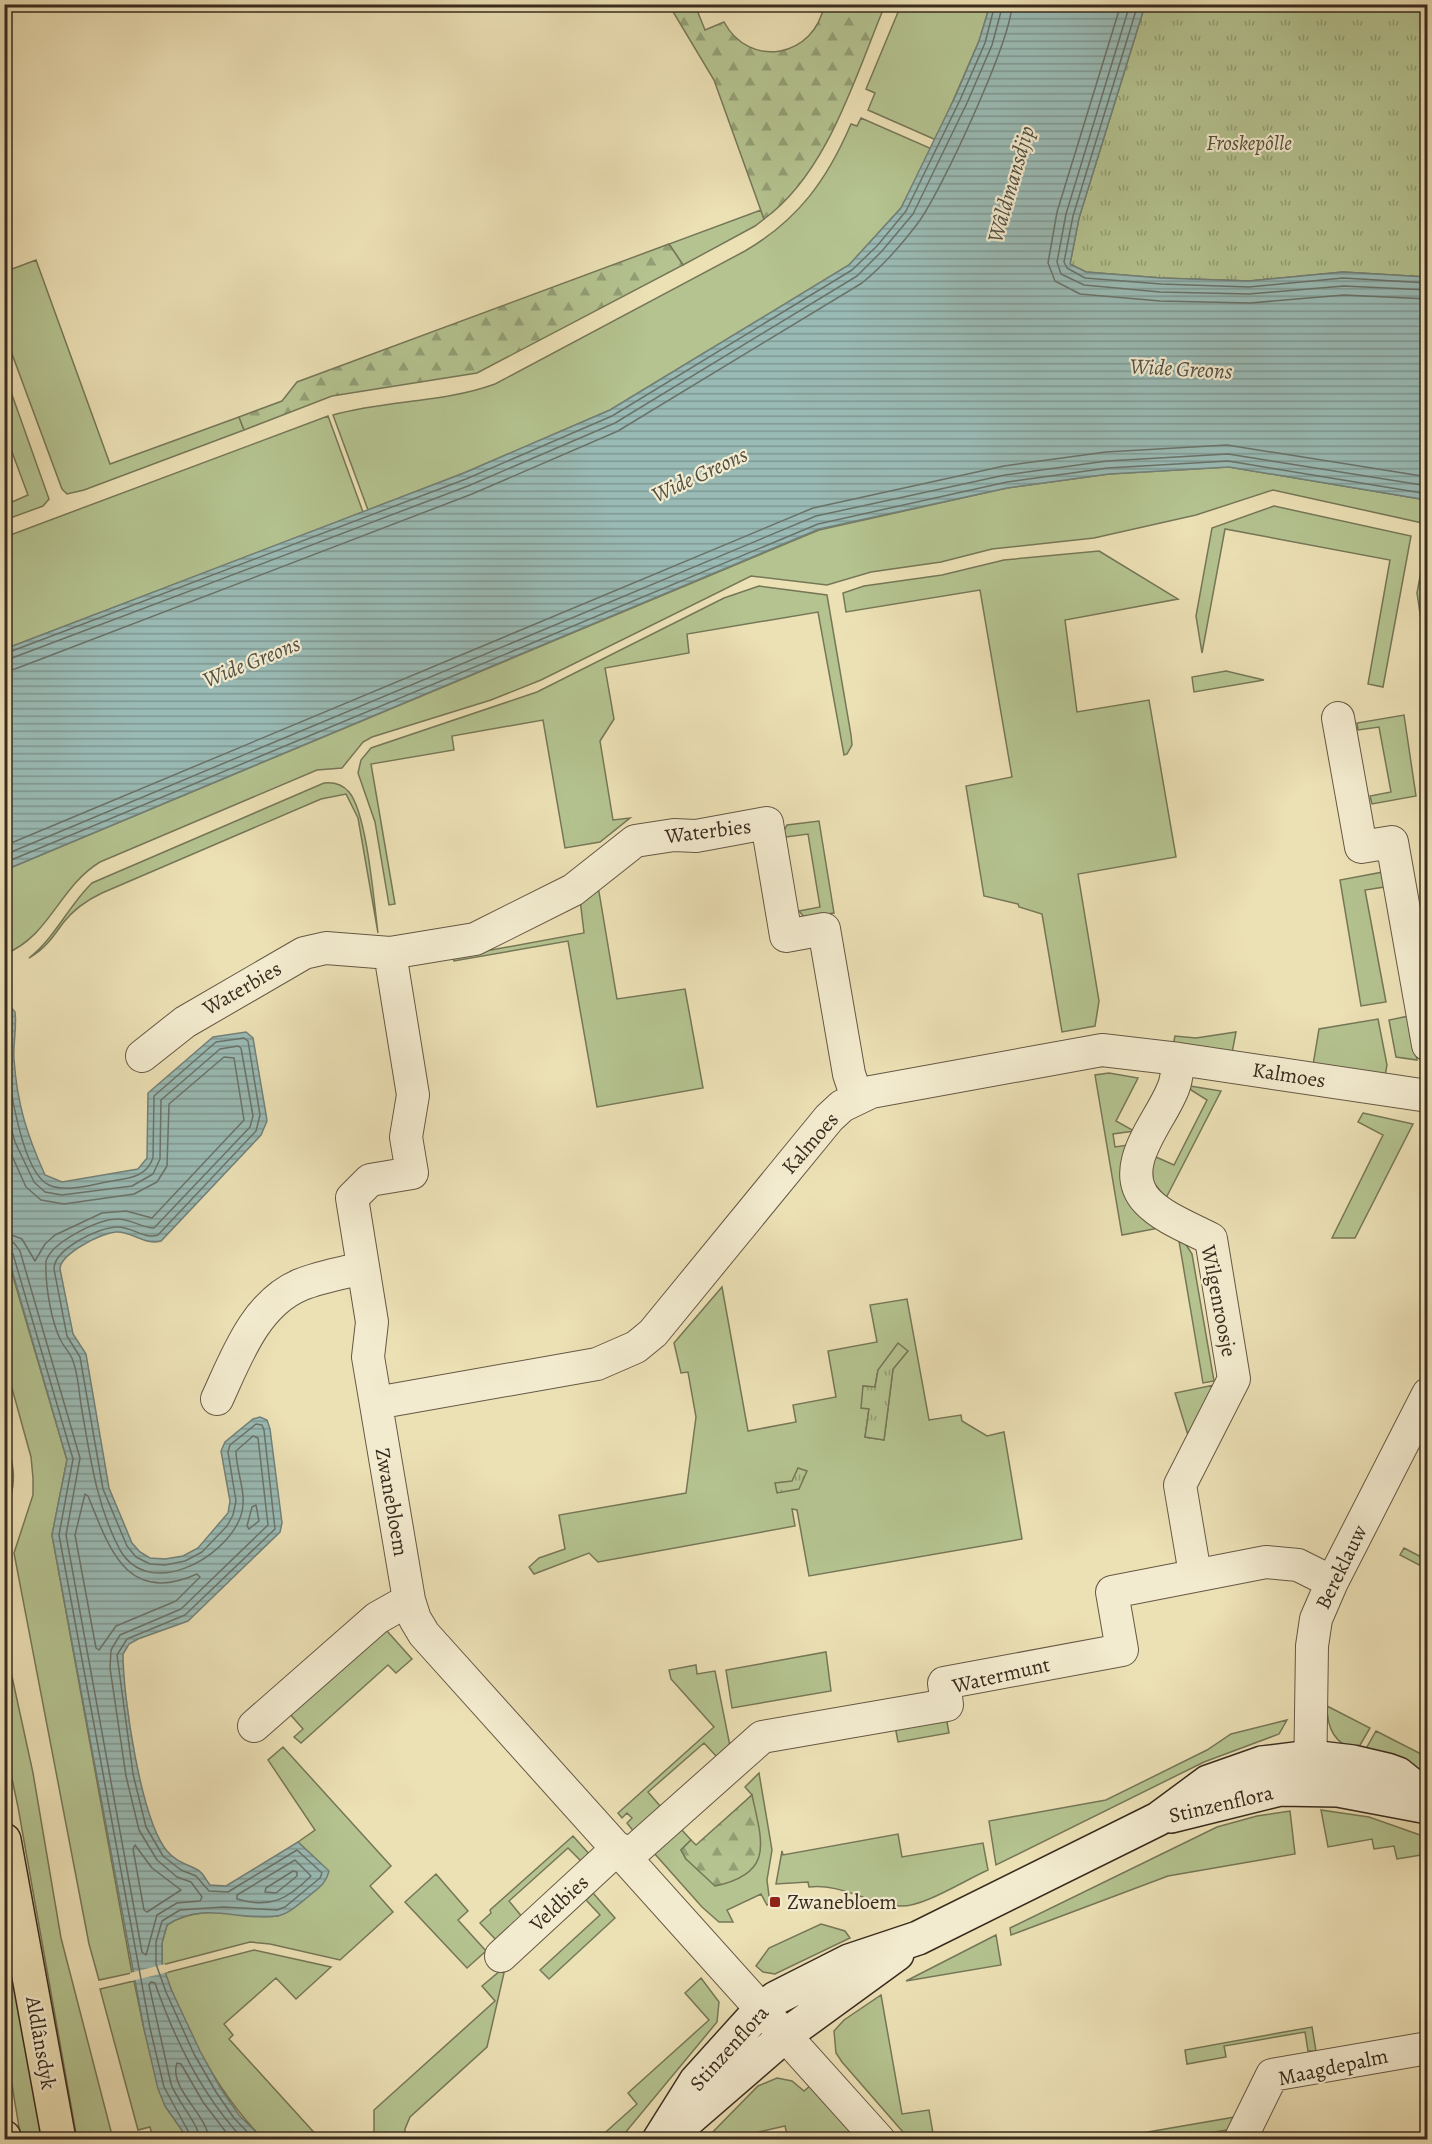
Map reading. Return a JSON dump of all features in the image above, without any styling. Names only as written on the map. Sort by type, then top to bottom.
[{"type":"main road","name":"Aldlânsdyk","points":[[4,1840],[58,2139]]},
{"type":"street","points":[[1338,718],[1361,847],[1392,842],[1428,1045]]},
{"type":"street","name":"Waterbies","points":[[142,1056],[185,1022],[304,953],[326,948],[390,953],[475,939],[573,890],[635,841],[674,835],[696,836],[767,824],[786,936],[824,929],[849,1074],[857,1098]]},
{"type":"street","points":[[376,1402],[368,1357],[372,1322],[352,1197],[370,1180],[412,1173],[406,1137],[413,1095],[390,953]]},
{"type":"street","name":"Kalmoes","points":[[376,1402],[597,1364],[636,1347],[653,1333],[829,1118],[857,1098],[887,1088],[1088,1051],[1114,1050],[1427,1093]]},
{"type":"street","name":"Wilgenroosje","points":[[1179,1059],[1174,1086],[1139,1156],[1137,1175],[1146,1200],[1160,1211],[1211,1239],[1233,1379],[1180,1485],[1195,1574]]},
{"type":"street","points":[[217,1399],[241,1348],[270,1306],[299,1285],[363,1268]]},
{"type":"street","name":"Bereklauw","points":[[1310,1790],[1312,1646],[1316,1620],[1332,1582],[1428,1394]]},
{"type":"street","name":"Zwanebloem","points":[[376,1402],[409,1600],[415,1619],[424,1634],[787,2034],[879,2139]]},
{"type":"street","name":"Watermunt","points":[[622,1853],[762,1737],[947,1705],[944,1683],[1122,1650],[1112,1592],[1170,1583],[1195,1574],[1281,1561],[1298,1565],[1332,1582]]},
{"type":"street","points":[[255,1726],[377,1618],[409,1600]]},
{"type":"street","name":"Stinzenflora","points":[[659,2139],[696,2081],[762,2008],[796,1986],[849,1961],[918,1938],[1158,1819],[1208,1782],[1262,1763],[1311,1757],[1353,1762],[1387,1770],[1398,1774],[1428,1798]]},
{"type":"street","name":"Stinzenflora","points":[[1158,1819],[1280,1790],[1338,1790],[1428,1807]]},
{"type":"street","name":"Veldbies","points":[[501,1956],[622,1853]]},
{"type":"street","name":"Stinzenflora","points":[[664,2139],[787,2034],[857,1985],[918,1938]]},
{"type":"street","name":"Maagdepalm","points":[[1240,2139],[1272,2075],[1428,2048]]},
{"type":"green space","points":[[669,5],[695,5],[705,30],[724,22],[735,37],[749,47],[765,51],[780,51],[795,46],[808,36],[818,23],[824,5],[885,5],[851,91],[823,149],[806,176],[764,219],[714,80]]},
{"type":"green space","points":[[901,5],[990,5],[979,41],[936,140],[868,110],[875,93],[866,89]]},
{"type":"green space","name":"Froskepôlle","points":[[1145,5],[1427,5],[1427,277],[1343,272],[1249,281],[1161,278],[1086,272],[1070,264],[1079,218]]},
{"type":"green space","points":[[861,118],[932,149],[901,208],[849,265],[610,410],[464,473],[368,510],[333,415],[373,406],[455,395],[495,384],[745,251],[781,226],[796,212],[821,181],[851,124],[857,126]]},
{"type":"green space","points":[[761,210],[764,219],[755,226],[683,265],[669,244]]},
{"type":"green space","points":[[669,244],[683,265],[477,373],[332,396],[244,430],[239,417],[282,401],[297,382]]},
{"type":"green space","points":[[36,260],[110,464],[239,417],[244,430],[84,490],[67,494],[62,489],[5,335],[4,272]]},
{"type":"green space","points":[[5,375],[49,499],[43,506],[5,520],[5,505],[28,495],[5,433]]},
{"type":"green space","points":[[328,416],[363,512],[5,649],[5,537]]},
{"type":"green space","points":[[1229,467],[1427,500],[1427,524],[1273,490],[1196,515],[1094,538],[992,549],[941,562],[871,572],[827,585],[751,576],[541,680],[491,700],[372,737],[363,742],[342,768],[317,770],[100,862],[74,884],[33,936],[5,954],[5,870],[819,530],[1007,488],[1109,474]]},
{"type":"green space","points":[[1274,506],[1411,536],[1383,687],[1368,684],[1390,560],[1225,529],[1202,653],[1196,616],[1212,528]]},
{"type":"green space","points":[[1427,539],[1427,632],[1423,633],[1417,593]]},
{"type":"green space","points":[[1099,551],[1178,599],[1065,620],[1077,712],[1149,700],[1176,857],[1078,874],[1099,1001],[1095,1026],[1062,1032],[1042,914],[1019,907],[1018,904],[984,896],[966,786],[1012,777],[980,590],[846,612],[843,593],[864,586],[942,575],[1004,560]]},
{"type":"green space","points":[[759,586],[827,595],[851,735],[852,745],[847,754],[844,755],[818,612],[687,634],[689,653],[605,668],[614,719],[600,741],[613,820],[630,818],[600,842],[565,848],[543,720],[452,736],[454,750],[371,764],[395,904],[389,905],[375,822],[358,773],[361,760],[371,748],[537,692],[724,598]]},
{"type":"green space","points":[[1226,671],[1264,680],[1194,692],[1192,677]]},
{"type":"green space","points":[[1404,715],[1416,796],[1372,804],[1370,796],[1391,792],[1379,727],[1358,730],[1357,723]]},
{"type":"green space","points":[[324,783],[335,784],[349,792],[361,819],[369,859],[378,933],[358,818],[346,794],[321,799],[96,896],[72,913],[40,951],[29,958],[47,941],[92,883]]},
{"type":"green space","points":[[819,821],[834,913],[804,917],[799,911],[820,907],[808,834],[786,837],[784,831],[787,825]]},
{"type":"green space","points":[[1383,872],[1384,887],[1365,890],[1386,1002],[1361,1006],[1340,880]]},
{"type":"green space","points":[[598,886],[617,999],[685,989],[703,1088],[597,1107],[568,941],[454,961],[453,957],[584,933],[580,899]]},
{"type":"green space","points":[[1409,1016],[1417,1060],[1396,1057],[1389,1020]]},
{"type":"green space","points":[[1378,1019],[1387,1065],[1385,1076],[1313,1065],[1319,1029]]},
{"type":"green space","points":[[1236,1032],[1232,1053],[1173,1045],[1175,1036],[1196,1038]]},
{"type":"green space","points":[[1109,1073],[1138,1078],[1116,1121],[1134,1131],[1113,1134],[1115,1147],[1128,1145],[1159,1228],[1122,1235],[1095,1075]]},
{"type":"green space","points":[[1190,1086],[1221,1091],[1166,1198],[1153,1182],[1152,1162],[1156,1157],[1174,1165],[1207,1100],[1191,1090]]},
{"type":"green space","points":[[1363,1113],[1413,1124],[1355,1238],[1332,1238],[1383,1135],[1358,1122]]},
{"type":"green space","points":[[1183,1240],[1192,1254],[1214,1381],[1203,1383],[1179,1241]]},
{"type":"green space","points":[[4,1246],[67,1460],[52,1535],[132,1973],[99,1980],[89,1944],[14,1553],[33,1495],[33,1478],[31,1457],[5,1363]]},
{"type":"green space","points":[[722,1287],[748,1431],[796,1422],[793,1405],[836,1397],[828,1351],[877,1342],[870,1305],[907,1299],[929,1420],[961,1415],[962,1421],[987,1436],[1004,1432],[1022,1539],[809,1576],[797,1510],[792,1509],[795,1526],[598,1562],[589,1553],[534,1574],[529,1567],[539,1558],[565,1549],[559,1515],[686,1493],[696,1417],[688,1372],[681,1373],[674,1343]],"holes":[[[907,1351],[893,1369],[884,1440],[865,1437],[869,1409],[863,1386],[875,1387],[878,1370]]]},
{"type":"green space","points":[[898,1343],[908,1351],[893,1369],[884,1440],[865,1437],[869,1409],[861,1408],[863,1386],[875,1387],[878,1370]]},
{"type":"green space","points":[[1214,1385],[1188,1435],[1175,1393]]},
{"type":"green space","points":[[4,1431],[13,1471],[10,1500],[5,1510]]},
{"type":"green space","points":[[798,1468],[807,1471],[799,1489],[777,1493],[775,1483],[792,1481]]},
{"type":"green space","points":[[1404,1548],[1427,1560],[1427,1569],[1400,1555]]},
{"type":"green space","points":[[387,1631],[412,1659],[396,1673],[388,1665],[301,1743],[294,1737],[303,1729],[289,1713],[378,1635]]},
{"type":"green space","points":[[4,1640],[33,1773],[61,1938],[113,2139],[77,2139],[5,1746]]},
{"type":"green space","points":[[826,1652],[831,1691],[732,1708],[726,1670]]},
{"type":"green space","points":[[696,1665],[697,1674],[715,1671],[730,1746],[717,1757],[704,1743],[648,1792],[661,1807],[634,1832],[627,1823],[632,1818],[627,1813],[622,1818],[618,1813],[714,1727],[671,1679],[669,1670]]},
{"type":"green space","points":[[1327,1706],[1370,1728],[1356,1752],[1343,1744],[1334,1734],[1327,1714]]},
{"type":"green space","points":[[946,1717],[949,1733],[898,1742],[895,1726]]},
{"type":"green space","points":[[1287,1720],[1279,1734],[1204,1762],[996,1865],[989,1821],[1106,1800],[1207,1750],[1231,1734]]},
{"type":"green space","points":[[1376,1731],[1427,1757],[1427,1778],[1363,1754]]},
{"type":"green space","points":[[283,1747],[391,1866],[370,1886],[393,1912],[340,1960],[270,1944],[250,1942],[162,1965],[162,1943],[167,1925],[192,1915],[206,1913],[278,1916],[328,1871],[298,1842],[315,1830],[268,1760]]},
{"type":"green space","points":[[759,1773],[772,1850],[767,1880],[769,1896],[777,1900],[767,1905],[761,1894],[727,1910],[733,1922],[719,1922],[702,1907],[654,1853],[681,1829],[691,1840],[681,1850],[686,1859],[752,1795],[745,1787]]},
{"type":"green space","points":[[752,1795],[761,1841],[756,1864],[748,1873],[715,1886],[686,1859],[681,1850],[691,1840],[696,1845]]},
{"type":"green space","points":[[1321,1810],[1369,1817],[1423,1836],[1427,1838],[1427,1854],[1397,1859],[1394,1846],[1374,1849],[1372,1839],[1328,1847]]},
{"type":"green space","points":[[1290,1811],[1295,1854],[1168,1876],[1011,1935],[1010,1928],[1217,1827],[1257,1816]]},
{"type":"green space","points":[[898,1834],[902,1857],[983,1843],[988,1870],[919,1903],[899,1906],[876,1902],[832,1888],[809,1887],[808,1882],[776,1884],[782,1851],[783,1855]]},
{"type":"green space","points":[[573,1836],[591,1856],[581,1861],[568,1848],[509,1901],[523,1918],[497,1941],[480,1923],[491,1913],[490,1910]]},
{"type":"green space","points":[[436,1874],[468,1911],[458,1920],[486,1951],[467,1968],[405,1902]]},
{"type":"green space","points":[[593,1893],[615,1918],[549,1979],[540,1970],[600,1915],[586,1900]]},
{"type":"green space","points":[[4,1921],[42,2139],[21,2139],[5,2043]]},
{"type":"green space","points":[[821,1924],[845,1931],[850,1938],[775,1974],[763,1972],[756,1966],[769,1948]]},
{"type":"green space","points":[[996,1935],[1001,1965],[906,1981]]},
{"type":"green space","points":[[254,1950],[331,1967],[296,1999],[276,1978],[224,2024],[233,2035],[229,2039],[320,2139],[263,2139],[232,2102],[205,2062],[183,2018],[165,1973]]},
{"type":"green space","points":[[500,1971],[504,1973],[487,2047],[410,2117],[405,2129],[405,2139],[374,2139],[374,2110],[495,2001],[482,1986]]},
{"type":"green space","points":[[701,1978],[719,2002],[717,2022],[620,2139],[598,2139],[637,2104],[628,2093],[709,2020],[685,1993]]},
{"type":"green space","points":[[134,1981],[144,2029],[165,2106],[188,2139],[153,2139],[150,2127],[138,2130],[100,1989]]},
{"type":"green space","points":[[881,1995],[902,2114],[929,2110],[934,2139],[909,2139],[836,2053],[834,2031],[844,2020]]},
{"type":"green space","points":[[1312,2027],[1316,2051],[1308,2051],[1305,2032],[1224,2046],[1226,2057],[1187,2064],[1185,2050]]},
{"type":"green space","points":[[777,2078],[792,2081],[804,2091],[811,2085],[859,2139],[850,2139],[847,2136],[828,2139],[788,2139],[785,2126],[729,2139],[705,2140],[758,2086]]},
{"type":"green space","points":[[1235,2117],[1233,2129],[1173,2139],[1113,2138]]},
{"type":"water","points":[[990,5],[1145,5],[1079,218],[1070,264],[1086,272],[1161,278],[1249,281],[1343,272],[1427,277],[1427,500],[1229,467],[1109,474],[1007,488],[819,529],[5,870],[5,649],[464,473],[610,410],[849,265],[901,208],[955,97],[979,41]]},
{"type":"water","points":[[4,994],[15,1012],[15,1075],[28,1133],[45,1175],[62,1182],[138,1169],[147,1158],[148,1093],[213,1037],[246,1032],[253,1038],[267,1121],[261,1135],[161,1241],[149,1242],[122,1232],[109,1233],[82,1245],[67,1257],[60,1269],[73,1334],[86,1354],[109,1488],[132,1543],[140,1552],[150,1558],[165,1559],[183,1556],[198,1548],[228,1513],[230,1501],[221,1451],[225,1442],[253,1419],[260,1417],[267,1420],[270,1429],[282,1523],[280,1532],[188,1621],[138,1639],[129,1644],[123,1654],[126,1699],[135,1757],[149,1813],[170,1855],[200,1871],[210,1885],[226,1886],[298,1842],[329,1871],[321,1885],[286,1913],[263,1917],[222,1913],[195,1914],[167,1925],[162,1943],[162,1963],[171,1989],[200,2051],[221,2089],[239,2115],[263,2139],[188,2139],[165,2106],[158,2089],[144,2029],[52,1535],[67,1460],[5,1246]]},
{"type":"pier","points":[[165,1964],[168,1972],[131,1981],[130,1973]]},
{"type":"place","name":"Zwanebloem","points":[[775,1902]]},
{"type":"water label","name":"Wâldmansdjip","points":[[1010,184]]},
{"type":"water label","name":"Wide Greons","points":[[1181,368]]},
{"type":"water label","name":"Wide Greons","points":[[699,474]]},
{"type":"water label","name":"Wide Greons","points":[[251,661]]}]
